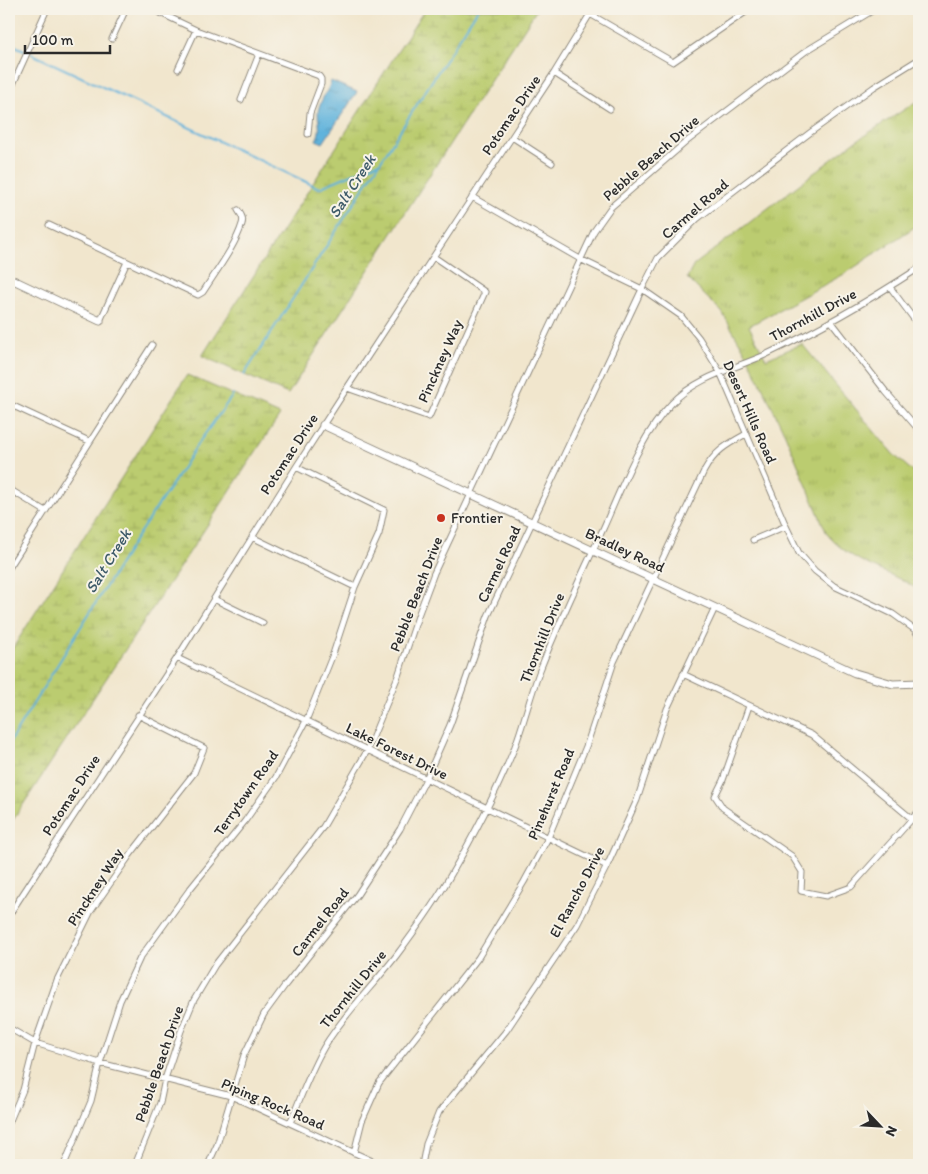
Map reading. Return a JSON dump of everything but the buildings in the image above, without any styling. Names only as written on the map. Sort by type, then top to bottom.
[{"type":"street","points":[[9,93],[47,9]]},
{"type":"street","points":[[112,39],[126,9]]},
{"type":"street","points":[[152,9],[196,30],[319,76],[321,84],[310,113],[308,134]]},
{"type":"street","points":[[592,11],[673,62],[750,9]]},
{"type":"street","name":"Pebble Beach Drive","points":[[135,1165],[160,1103],[165,1079],[181,1031],[194,1000],[238,936],[322,827],[367,751],[398,676],[434,573],[594,231],[612,207],[686,142],[806,51],[875,9]]},
{"type":"street","name":"Potomac Drive","points":[[9,915],[177,658],[346,388],[554,74],[592,11]]},
{"type":"street","points":[[178,69],[196,30]]},
{"type":"street","points":[[241,100],[259,54]]},
{"type":"street","name":"Carmel Road","points":[[208,1165],[217,1145],[244,1055],[264,1014],[357,895],[400,829],[426,779],[450,726],[488,616],[658,258],[697,220],[810,132],[874,87],[919,59]]},
{"type":"street","points":[[554,74],[610,109]]},
{"type":"street","points":[[512,137],[552,164]]},
{"type":"street","name":"Desert Hills Road","points":[[472,197],[580,259],[642,289],[681,316],[699,338],[720,372],[799,553],[815,571],[834,586],[893,614],[915,630],[919,638]]},
{"type":"street","points":[[49,225],[198,295],[203,292],[235,239],[243,217],[238,210]]},
{"type":"street","name":"Pinckney Way","points":[[346,388],[429,417],[485,292],[434,257]]},
{"type":"street","points":[[9,278],[100,321],[127,262]]},
{"type":"street","name":"Thornhill Drive","points":[[290,1123],[312,1069],[325,1046],[336,1029],[397,954],[449,880],[487,808],[514,749],[539,674],[558,625],[629,471],[658,419],[673,401],[689,388],[720,372],[765,355],[831,321],[919,268]]},
{"type":"street","points":[[890,287],[919,326]]},
{"type":"street","points":[[831,321],[886,392],[919,430]]},
{"type":"street","points":[[9,568],[152,345]]},
{"type":"street","points":[[9,404],[89,441]]},
{"type":"street","name":"Bradley Road","points":[[324,425],[854,673],[893,684],[919,683]]},
{"type":"street","name":"Pinehurst Road","points":[[354,1153],[362,1122],[379,1083],[478,958],[548,838],[587,744],[614,662],[710,459],[720,449],[746,434]]},
{"type":"street","name":"Terrytown Road","points":[[64,1165],[91,1101],[100,1063],[120,1001],[140,958],[190,889],[245,821],[276,777],[306,721],[333,654],[355,587],[379,534],[384,510],[296,467]]},
{"type":"street","points":[[9,489],[45,511]]},
{"type":"street","points":[[753,540],[786,526]]},
{"type":"street","points":[[252,537],[355,587]]},
{"type":"street","points":[[214,599],[264,623]]},
{"type":"street","name":"El Rancho Drive","points":[[422,1165],[426,1144],[440,1112],[506,1031],[577,925],[608,866],[637,800],[667,709],[715,608]]},
{"type":"street","name":"Lake Forest Drive","points":[[177,658],[608,866]]},
{"type":"street","points":[[683,674],[812,735],[912,819]]},
{"type":"street","points":[[749,706],[723,780],[715,796],[722,808],[792,856],[802,872],[801,891],[826,896],[851,887],[919,811]]},
{"type":"street","name":"Pinckney Way","points":[[9,1123],[23,1090],[35,1043],[56,980],[91,911],[130,855],[194,773],[204,748],[138,716]]},
{"type":"street","name":"Piping Rock Road","points":[[9,1028],[35,1043],[100,1063],[231,1096],[381,1165]]},
{"type":"green space","points":[[425,9],[537,9],[288,394],[202,356]]},
{"type":"green space","points":[[919,100],[919,224],[846,273],[749,326],[766,359],[802,344],[893,454],[919,477],[919,590],[859,560],[848,553],[827,534],[785,434],[747,355],[722,312],[687,278],[694,265],[853,143]]},
{"type":"green space","points":[[187,375],[280,415],[9,826],[9,654]]},
{"type":"water","points":[[331,81],[357,92],[323,143],[316,140],[319,130],[318,112]]},
{"type":"waterway","name":"Salt Creek","points":[[244,375],[478,9]]},
{"type":"waterway","points":[[9,43],[24,50]]},
{"type":"waterway","points":[[32,54],[319,188],[380,162]]},
{"type":"waterway","name":"Salt Creek","points":[[9,743],[134,541],[197,445],[233,395]]},
{"type":"place","name":"Frontier","points":[[441,518]]}]
